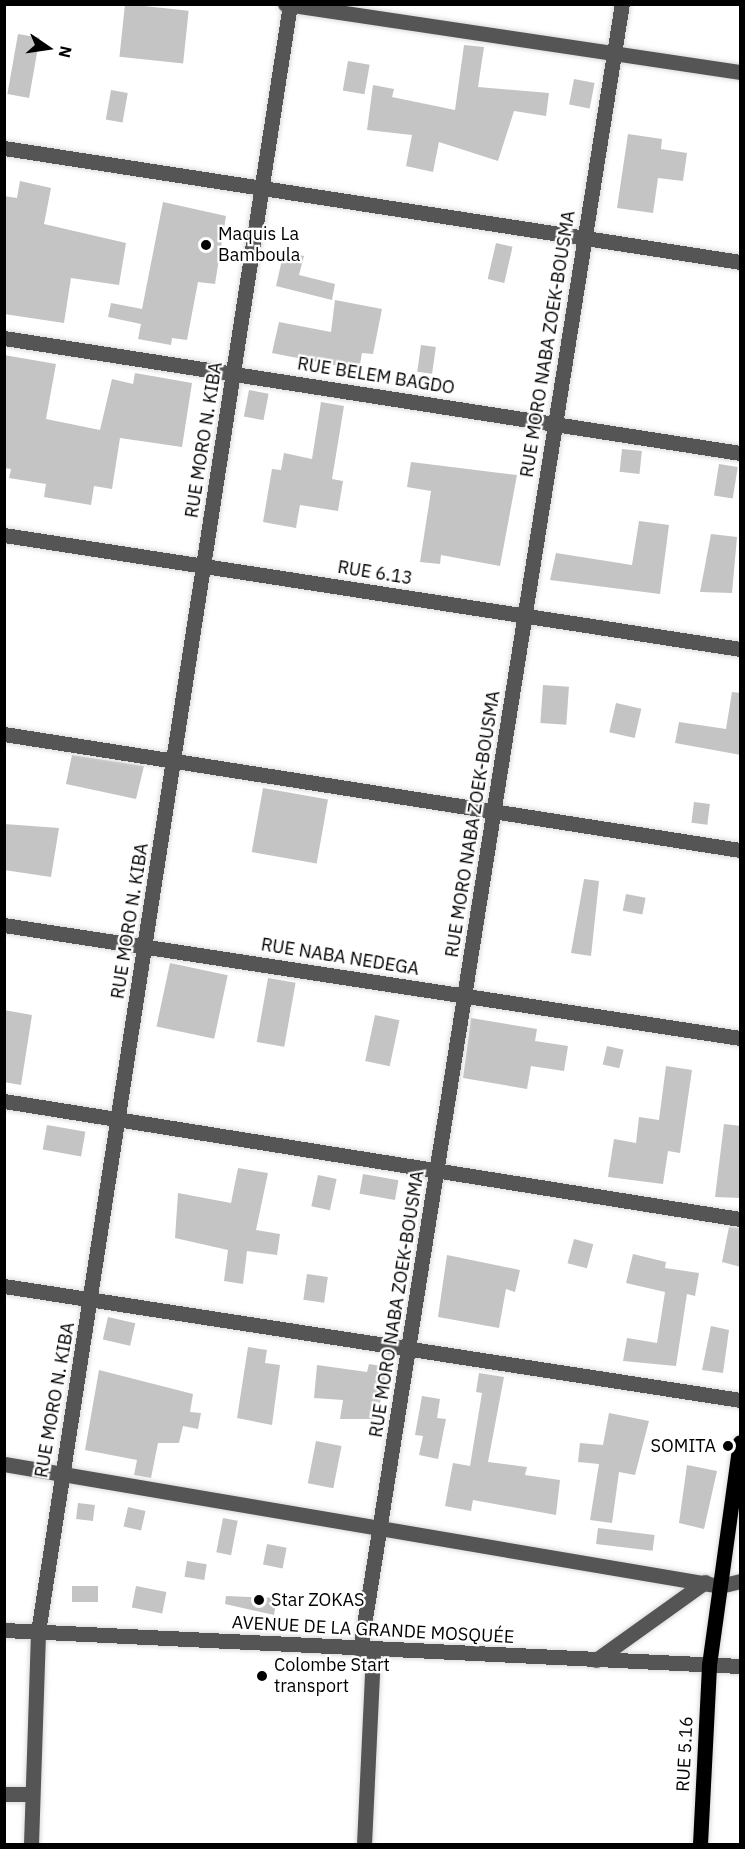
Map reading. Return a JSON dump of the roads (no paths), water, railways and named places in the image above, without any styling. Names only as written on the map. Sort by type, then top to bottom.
[{"type":"main road","name":"RUE 5.16","points":[[700,1845],[709,1665],[741,1442]]},
{"type":"street","name":"RUE MORO NABA ZOEK-BOUSMA","points":[[364,1845],[367,1650],[382,1525],[622,4]]},
{"type":"street","points":[[289,5],[741,72]]},
{"type":"street","name":"RUE MORO N. KIBA","points":[[31,1845],[38,1632],[120,1119],[289,5]]},
{"type":"street","points":[[4,147],[741,262]]},
{"type":"street","name":"RUE BELEM BAGDO","points":[[4,338],[741,453]]},
{"type":"street","name":"RUE 6.13","points":[[4,535],[741,649]]},
{"type":"street","points":[[4,734],[495,808],[741,850]]},
{"type":"street","name":"RUE NABA NEDEGA","points":[[4,924],[741,1038]]},
{"type":"street","points":[[4,1101],[741,1219]]},
{"type":"street","points":[[4,1286],[741,1400]]},
{"type":"street","points":[[4,1464],[382,1525],[720,1586],[741,1581]]},
{"type":"street","points":[[596,1660],[705,1582]]},
{"type":"street","name":"AVENUE DE LA GRANDE MOSQUÉE","points":[[4,1630],[367,1650],[741,1666]]},
{"type":"street","points":[[4,1794],[32,1794]]},
{"type":"place","name":"Maquis La Bamboula","points":[[206,245]]},
{"type":"place","name":"SOMITA","points":[[728,1446]]},
{"type":"place","name":"Star ZOKAS","points":[[259,1600]]},
{"type":"place","name":"Colombe Start transport","points":[[262,1676]]}]
